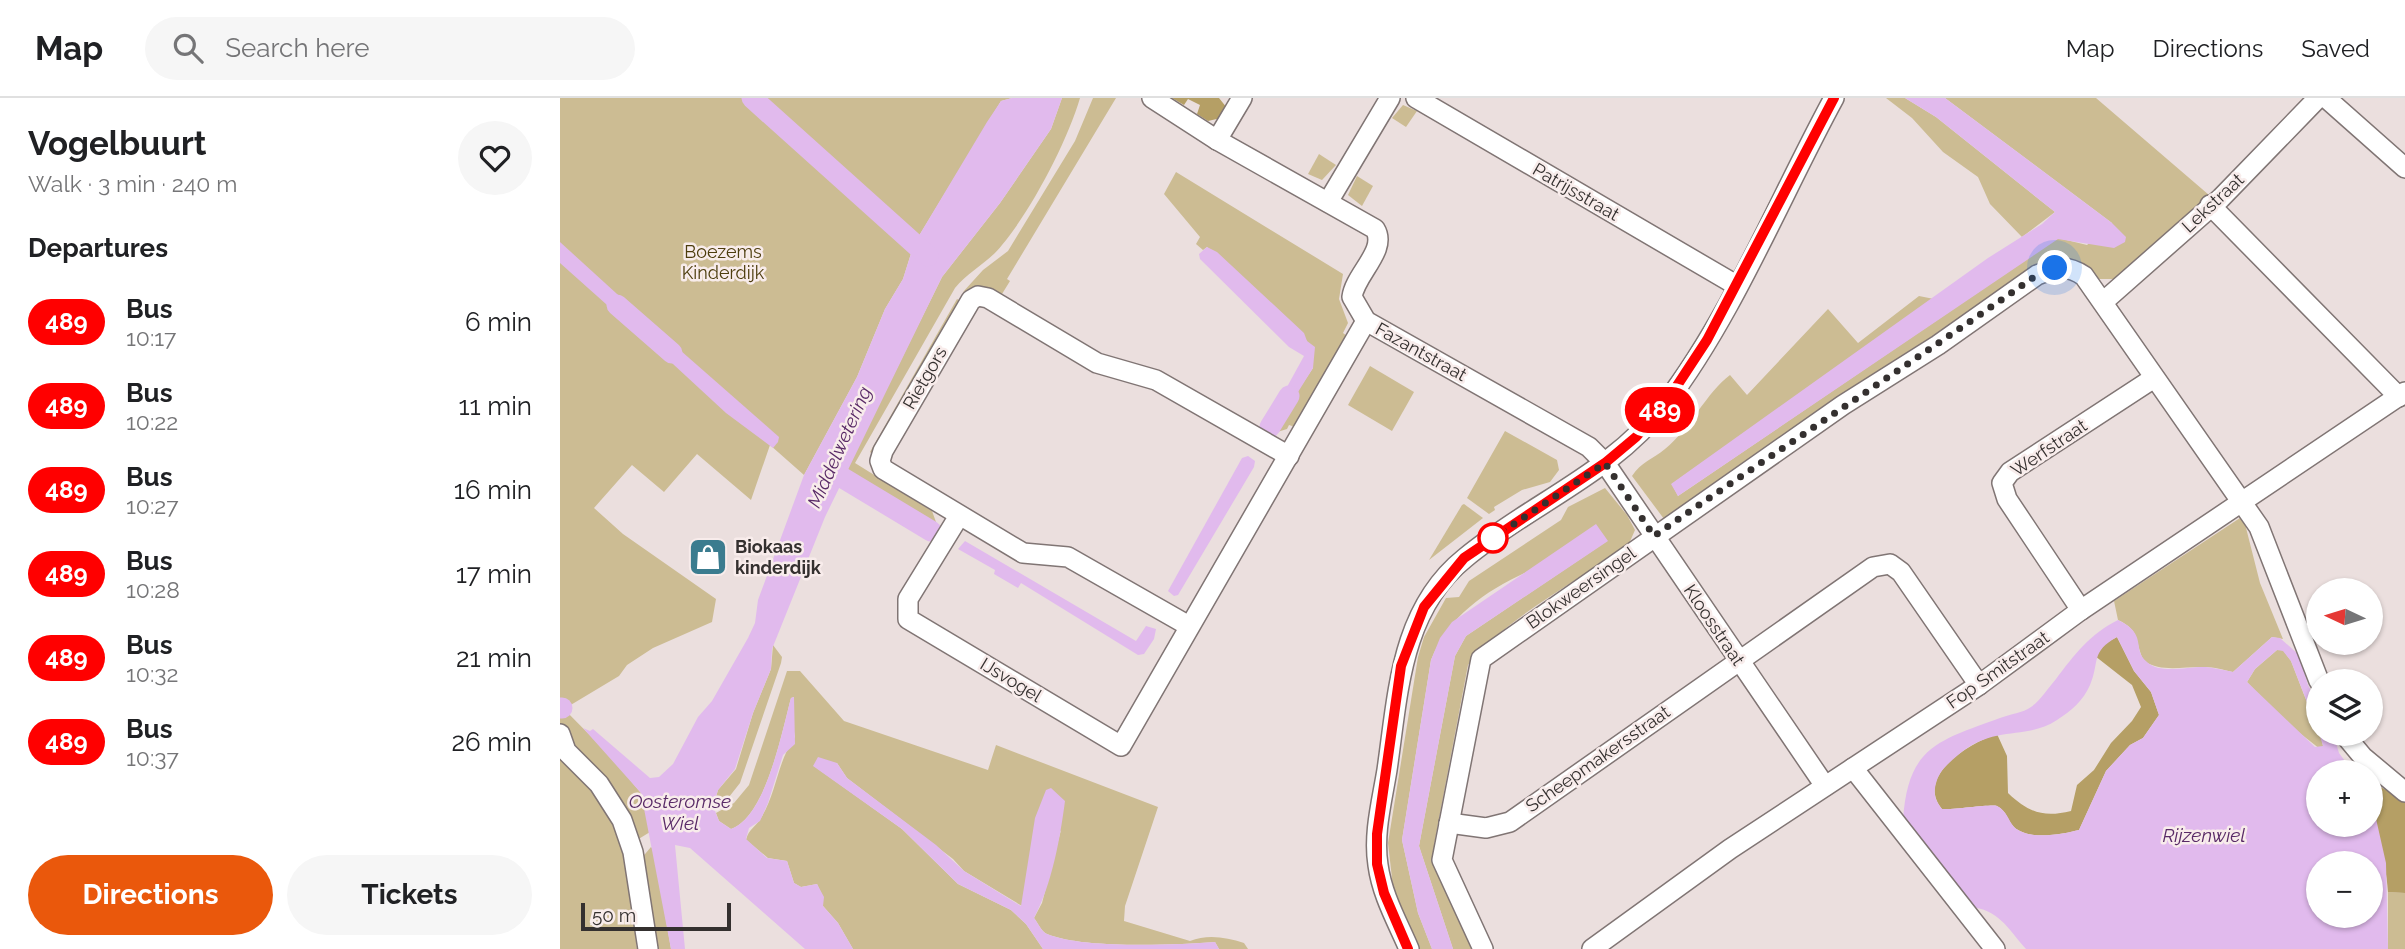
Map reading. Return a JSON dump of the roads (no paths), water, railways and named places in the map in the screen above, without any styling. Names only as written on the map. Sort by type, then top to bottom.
[{"type":"street","name":"Fazantstraat","points":[[1152,98],[1217,140],[1375,229],[1379,236],[1379,245],[1353,289],[1355,306],[1366,321],[1589,447],[1605,463]]},
{"type":"street","points":[[1217,140],[1242,98]]},
{"type":"street","points":[[1328,202],[1390,98]]},
{"type":"street","name":"Patrijsstraat","points":[[1416,98],[1736,285]]},
{"type":"street","points":[[1409,949],[1384,893],[1377,864],[1377,834],[1401,666],[1410,637],[1424,607],[1464,558],[1605,463],[1636,437],[1665,404],[1707,340],[1834,98]]},
{"type":"street","name":"Lekstraat","points":[[2103,302],[2221,198],[2318,98]]},
{"type":"street","points":[[2326,98],[2405,167]]},
{"type":"street","points":[[2210,205],[2402,394]]},
{"type":"street","name":"Blokweersingel","points":[[1483,949],[1443,860],[1481,659],[1654,536],[2037,275],[2055,268],[2071,267],[2084,276],[2103,302]]},
{"type":"street","name":"Rietgors","points":[[1189,626],[1068,557],[1023,553],[883,469],[880,461],[883,451],[971,300],[978,296],[988,298],[1097,363],[1156,380],[1289,456]]},
{"type":"street","points":[[2103,302],[2259,527],[2314,669]]},
{"type":"street","points":[[1189,626],[1366,321]]},
{"type":"street","name":"Werfstraat","points":[[2081,610],[2007,499],[2002,483],[2010,472],[2154,378]]},
{"type":"street","name":"Fop Smitstraat","points":[[1592,949],[1730,849],[1979,685],[2081,610],[2402,394]]},
{"type":"street","name":"Kloosstraat","points":[[1605,463],[1825,786]]},
{"type":"street","name":"IJsvogel","points":[[959,516],[908,599],[908,619],[1121,746],[1189,626]]},
{"type":"street","name":"Scheepmakersstraat","points":[[1449,823],[1486,828],[1510,822],[1873,567],[1890,564],[1901,572],[1979,685]]},
{"type":"street","points":[[560,734],[566,751],[599,784],[622,820],[633,852],[648,949]]},
{"type":"street","points":[[2354,746],[2405,792]]},
{"type":"street","points":[[1853,768],[1995,949]]},
{"type":"water","points":[[1012,98],[1062,98],[1051,129],[1000,203],[942,277],[825,517],[772,649],[771,669],[735,769],[718,790],[713,806],[719,821],[731,829],[743,821],[754,808],[771,771],[791,698],[794,697],[795,744],[783,755],[768,803],[760,821],[749,828],[746,839],[767,858],[787,861],[794,883],[801,887],[817,884],[824,897],[823,906],[838,923],[853,949],[805,949],[690,848],[675,845],[685,949],[671,949],[641,793],[583,728],[590,731],[593,729],[650,778],[659,777],[673,764],[755,623],[758,600],[804,475],[857,377],[885,309],[903,279],[914,244],[1001,101]]},
{"type":"water","points":[[1905,98],[1945,98],[2112,223],[2126,237],[2125,242],[2114,248],[2058,239],[1678,496],[1671,484],[1988,258],[2042,224],[2055,212],[1936,117]]},
{"type":"water","points":[[560,242],[639,314],[636,323],[625,321],[560,263]]},
{"type":"water","points":[[1207,247],[1217,252],[1304,333],[1307,341],[1315,347],[1313,368],[1280,421],[1271,416],[1304,356],[1289,347],[1200,259],[1199,254]]},
{"type":"water","points":[[656,329],[779,437],[773,448],[726,413],[647,340]]},
{"type":"water","points":[[1248,456],[1255,461],[1254,467],[1178,595],[1174,596],[1168,591],[1242,458]]},
{"type":"water","points":[[1596,524],[1608,541],[1466,636],[1455,656],[1419,846],[1453,949],[1432,949],[1418,913],[1402,840],[1431,660],[1440,638],[1452,622]]},
{"type":"water","points":[[965,541],[1136,641],[1146,626],[1156,629],[1154,639],[1144,654],[1138,655],[1021,583],[1018,588],[994,574],[995,570],[958,549]]},
{"type":"water","name":"Rijzenwiel","points":[[2118,620],[2137,636],[2142,657],[2160,668],[2206,667],[2233,672],[2272,637],[2280,638],[2299,655],[2306,678],[2306,700],[2291,661],[2283,651],[2277,650],[2255,669],[2247,682],[2306,738],[2306,746],[2337,746],[2344,760],[2306,760],[2306,837],[2380,837],[2386,863],[2388,949],[2026,949],[1995,916],[1988,911],[1969,907],[1903,820],[1911,776],[1919,762],[1943,741],[2031,707],[2083,646]],"holes":[[[2117,637],[2134,671],[2151,692],[2159,715],[2143,738],[2130,745],[2106,771],[2079,830],[2046,835],[2028,834],[2014,827],[1997,806],[1942,809],[1936,799],[1935,788],[1943,769],[1971,745],[1984,739],[2033,730],[2067,713],[2087,691],[2099,653],[2108,642]]]},
{"type":"water","points":[[818,757],[837,763],[847,778],[936,845],[964,871],[1021,906],[1035,818],[1046,790],[1051,788],[1065,801],[1058,846],[1034,918],[1043,931],[1063,939],[1082,942],[1129,945],[1215,942],[1219,949],[1043,949],[1026,924],[1011,910],[958,884],[902,829],[813,766]]},
{"type":"waterway","points":[[752,98],[928,256]]},
{"type":"waterway","points":[[617,305],[672,353]]},
{"type":"waterway","points":[[1270,427],[1289,396]]},
{"type":"waterway","name":"Middelwetering","points":[[828,469],[931,531]]},
{"type":"place","name":"Biokaas kinderdijk","points":[[708,557]]},
{"type":"park label","name":"Boezems Kinderdijk","points":[[723,262]]},
{"type":"water label","name":"Oosteromse Wiel","points":[[680,812]]}]
